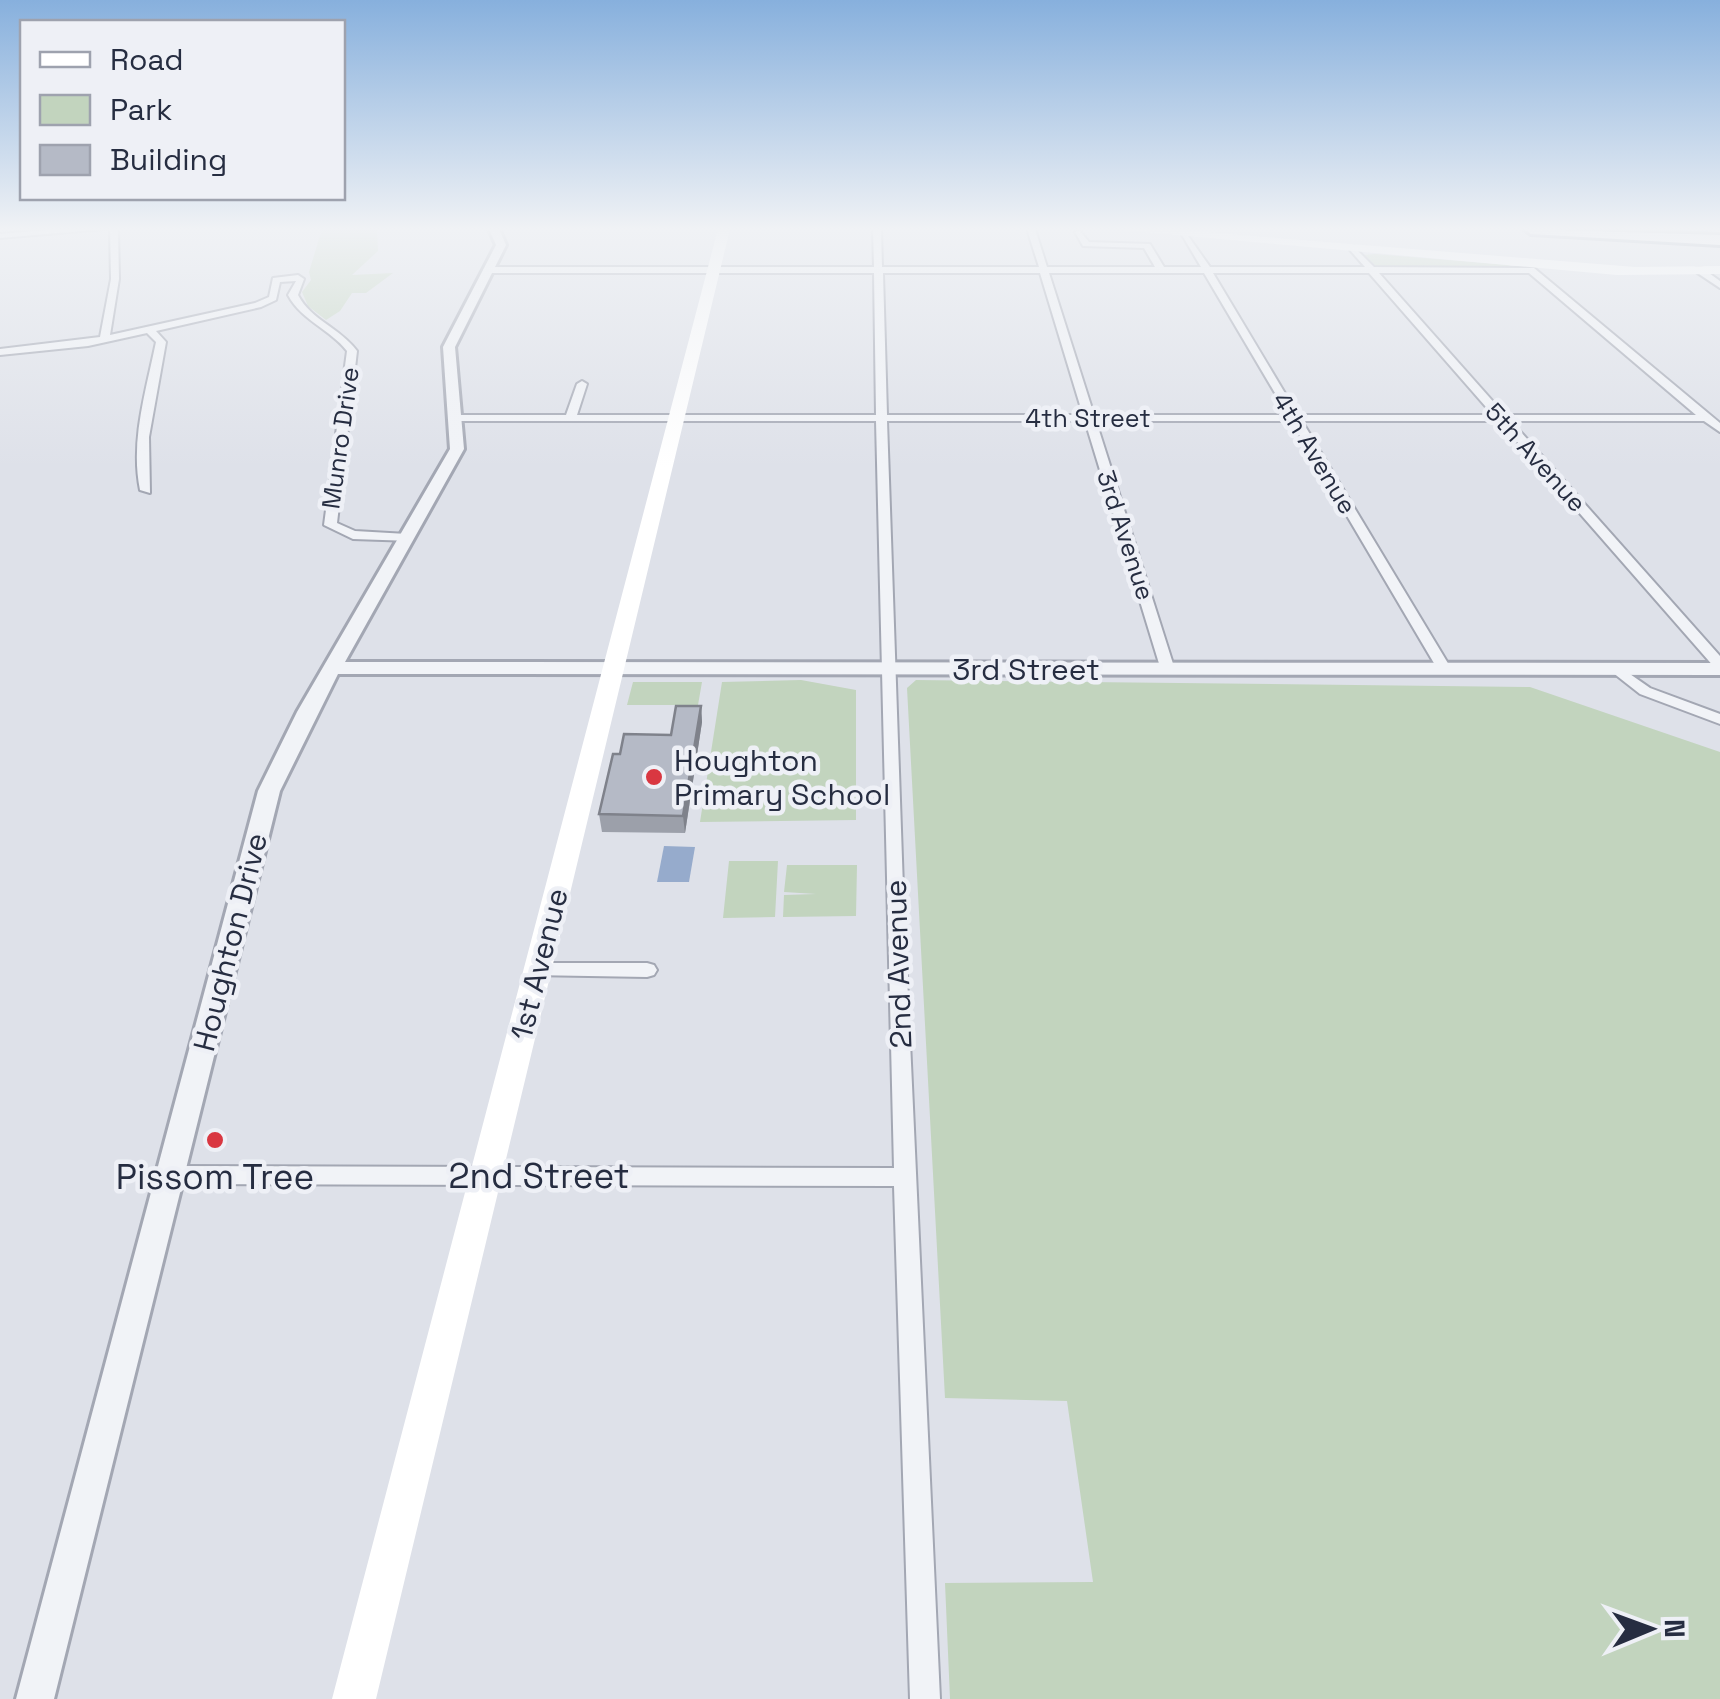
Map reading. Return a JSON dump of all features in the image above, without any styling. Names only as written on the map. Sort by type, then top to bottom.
[{"type":"main road","name":"1st Avenue","points":[[354,1699],[703,308]]},
{"type":"street","points":[[104,340],[110,308]]},
{"type":"street","name":"Munro Drive","points":[[4,352],[104,340],[243,308]]},
{"type":"street","name":"Munro Drive","points":[[301,308],[342,338],[352,351],[330,526],[352,535],[407,538]]},
{"type":"street","name":"Houghton Drive","points":[[35,1699],[269,791],[332,668],[458,449],[449,350],[469,308]]},
{"type":"street","name":"2nd Avenue","points":[[879,308],[894,888],[925,1699]]},
{"type":"street","name":"3rd Avenue","points":[[1054,308],[1168,670]]},
{"type":"street","name":"4th Avenue","points":[[1229,308],[1445,670]]},
{"type":"street","name":"5th Avenue","points":[[1405,308],[1720,667]]},
{"type":"street","points":[[1582,308],[1713,418],[1720,429]]},
{"type":"street","points":[[146,490],[142,474],[145,439],[160,342],[159,335],[149,330]]},
{"type":"street","points":[[570,418],[582,384]]},
{"type":"street","name":"4th Street","points":[[456,418],[1713,418]]},
{"type":"street","points":[[347,642],[357,660],[386,669]]},
{"type":"street","name":"3rd Street","points":[[332,668],[1720,667]]},
{"type":"street","points":[[1617,670],[1638,687],[1720,719]]},
{"type":"street","points":[[1691,708],[1720,708]]},
{"type":"street","points":[[537,970],[646,970]]},
{"type":"street","name":"2nd Street","points":[[171,1175],[907,1177]]},
{"type":"green space","points":[[311,308],[342,308],[340,311],[326,320]]},
{"type":"green space","points":[[801,680],[856,690],[856,820],[700,822],[722,682]]},
{"type":"green space","points":[[916,680],[1530,687],[1720,752],[1720,1699],[950,1699],[945,1583],[1093,1582],[1067,1401],[945,1398],[907,688]]},
{"type":"green space","points":[[633,682],[702,682],[698,705],[627,705]]},
{"type":"green space","points":[[729,861],[778,861],[775,917],[723,918]]},
{"type":"green space","points":[[787,865],[857,865],[856,916],[783,917],[784,895],[816,894],[784,892]]},
{"type":"water","points":[[664,846],[695,847],[689,882],[657,882]]},
{"type":"building","points":[[676,706],[701,706],[683,816],[599,814],[613,754],[620,754],[624,734],[671,735]]},
{"type":"place","name":"Houghton Primary School","points":[[654,777]]},
{"type":"place","name":"Pissom Tree","points":[[215,1140]]}]
